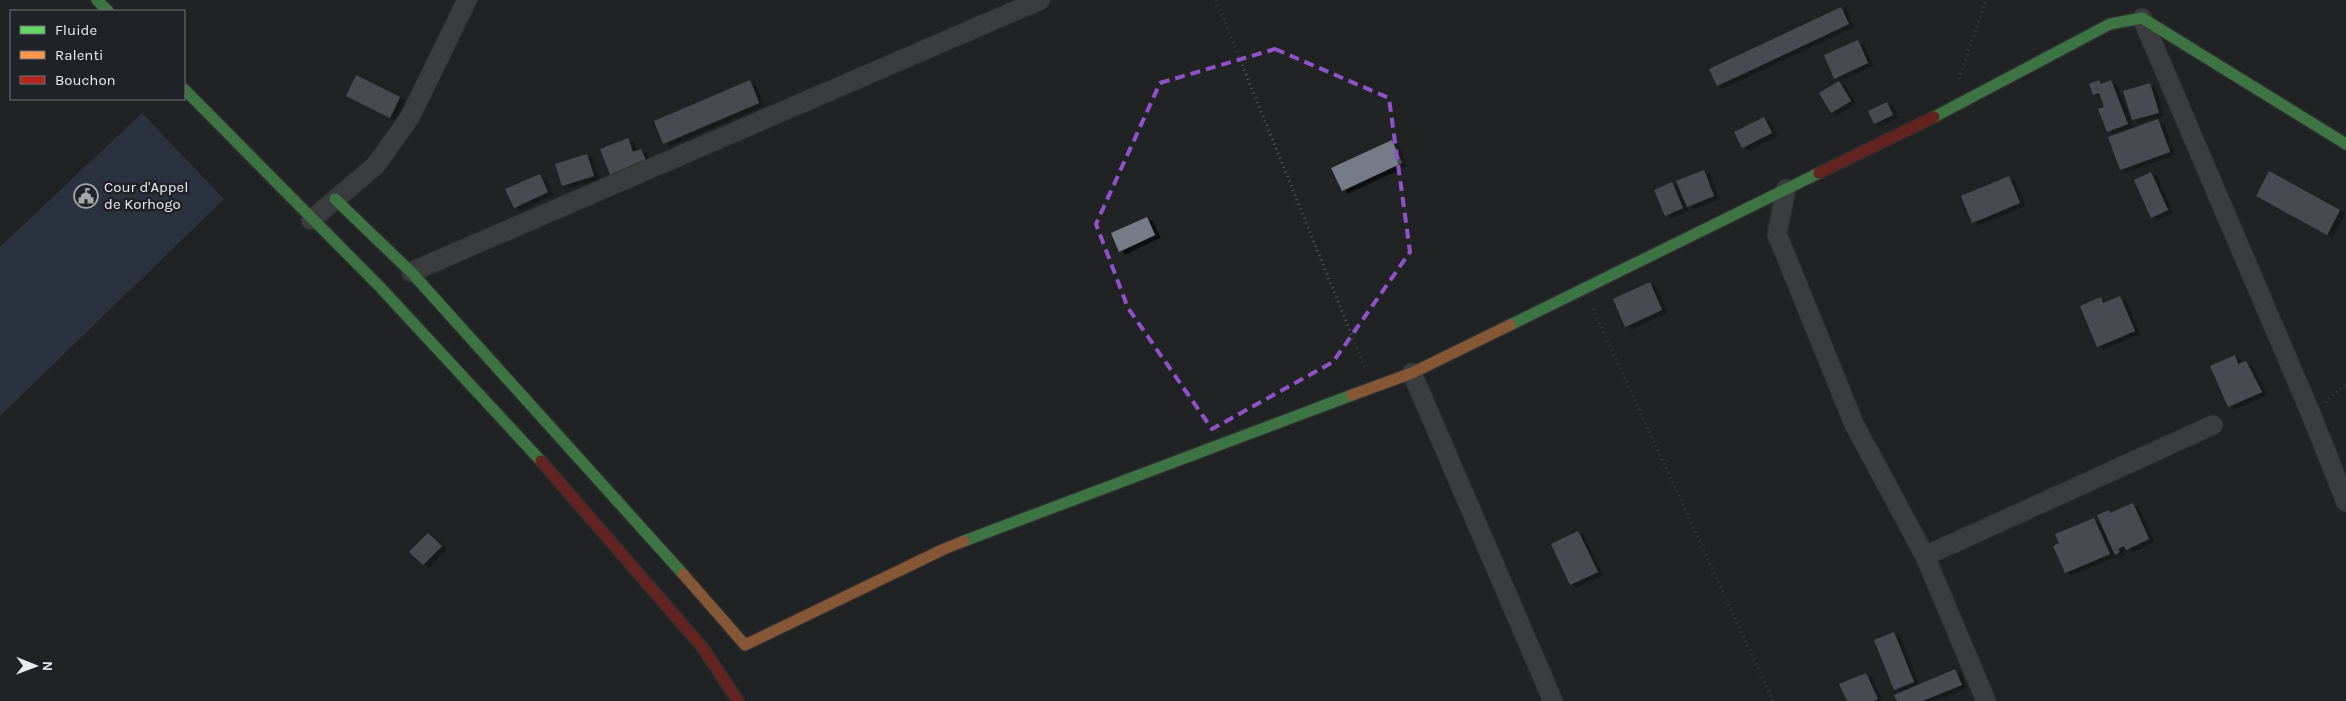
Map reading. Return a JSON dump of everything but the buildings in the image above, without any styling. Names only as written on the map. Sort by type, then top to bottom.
[{"type":"street","points":[[97,0],[107,10]]},
{"type":"street","points":[[311,220],[376,165],[410,118],[468,0]]},
{"type":"street","points":[[412,272],[1040,0]]},
{"type":"street","points":[[336,199],[412,272],[448,315],[621,503],[745,645],[944,549],[1374,389],[1412,373],[1948,110],[2110,24],[2142,18],[2346,144]]},
{"type":"street","points":[[2142,18],[2311,414],[2346,502]]},
{"type":"street","points":[[185,90],[311,220],[380,287],[534,453],[703,648],[738,701]]},
{"type":"street","points":[[1786,189],[1777,234],[1854,424],[1925,556],[1986,701]]},
{"type":"street","points":[[1412,373],[1552,701]]},
{"type":"street","points":[[1925,556],[2213,425]]},
{"type":"path","points":[[1216,0],[1374,389]]},
{"type":"path","points":[[1958,83],[1986,0]]},
{"type":"path","points":[[1584,288],[1773,701]]},
{"type":"path","points":[[2311,414],[2346,384]]},
{"type":"highlighted area","points":[[1275,49],[1389,98],[1410,252],[1333,362],[1212,429],[1128,308],[1096,224],[1160,83]]},
{"type":"shaded area","points":[[142,113],[224,199],[0,416],[0,247]]},
{"type":"traffic: fast","points":[[97,0],[107,10]]},
{"type":"traffic: fast","points":[[1934,117],[2110,24],[2142,18],[2346,144]]},
{"type":"traffic: fast","points":[[185,90],[380,287],[541,461]]},
{"type":"traffic: fast","points":[[1510,325],[1819,173]]},
{"type":"traffic: fast","points":[[335,199],[411,272],[683,574]]},
{"type":"traffic: fast","points":[[964,541],[1352,395]]},
{"type":"traffic: slow","points":[[1352,395],[1412,373],[1510,325]]},
{"type":"traffic: slow","points":[[683,574],[745,645],[964,541]]},
{"type":"traffic: jam","points":[[1819,173],[1934,117]]},
{"type":"traffic: jam","points":[[541,461],[703,648],[738,701]]},
{"type":"place","name":"Cour d'Appel de Korhogo","points":[[86,196]]}]
